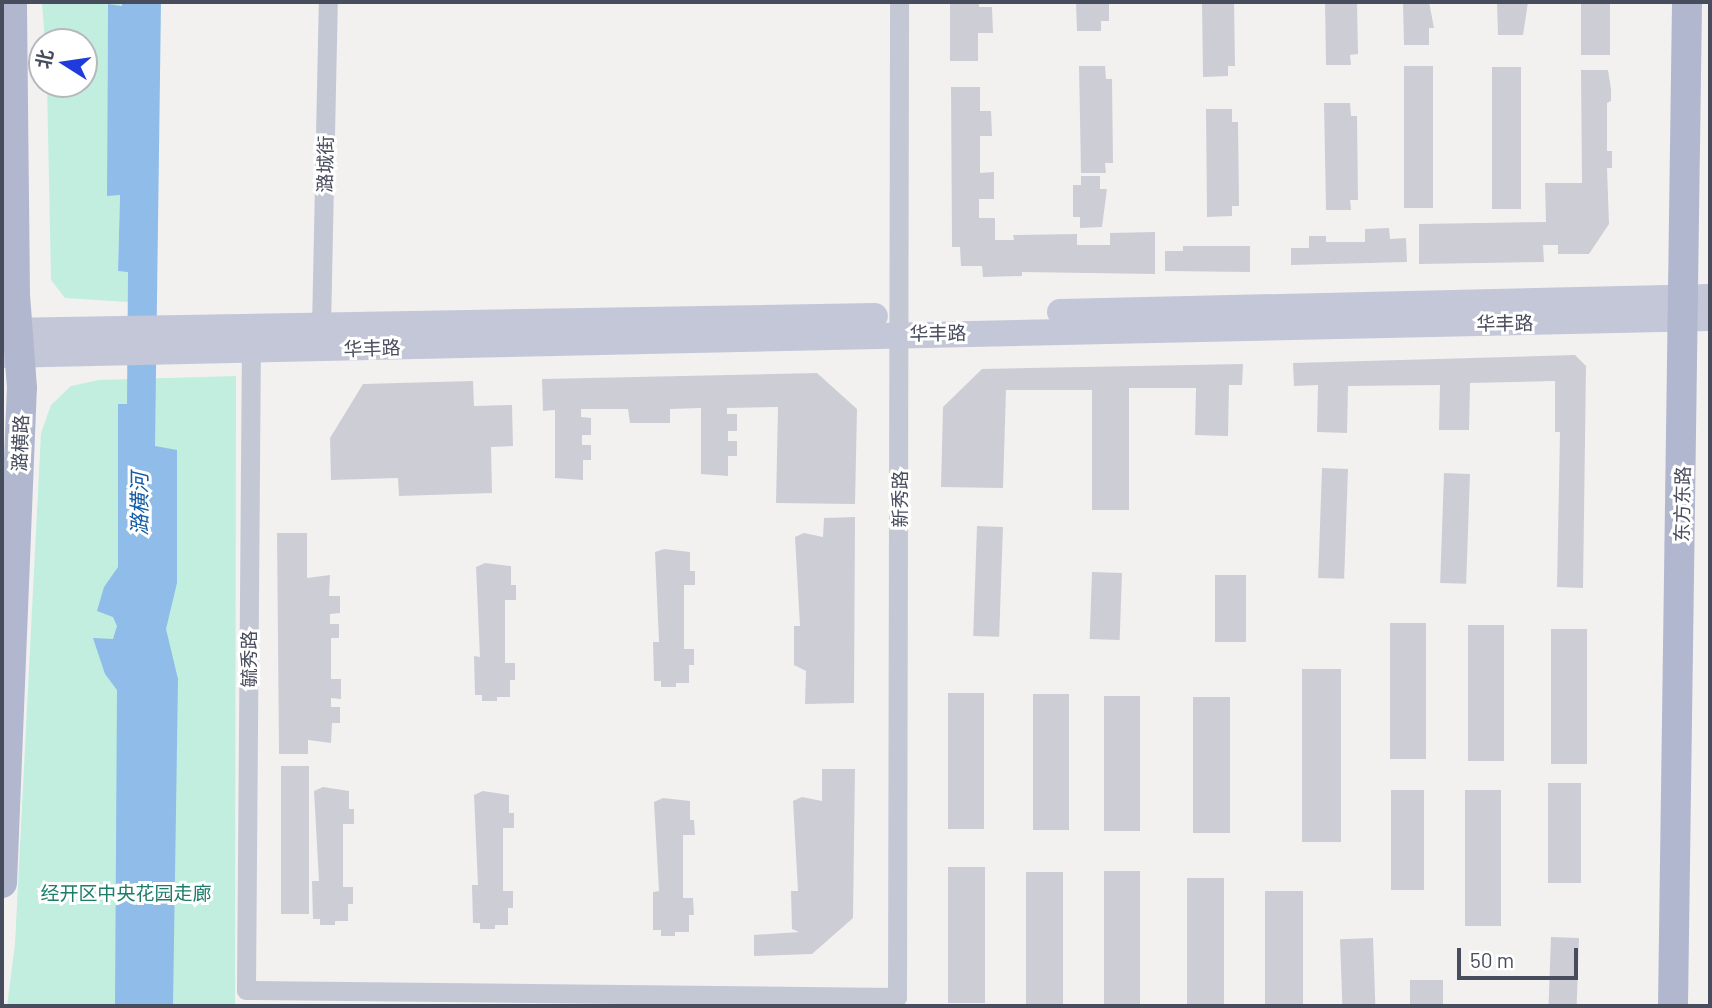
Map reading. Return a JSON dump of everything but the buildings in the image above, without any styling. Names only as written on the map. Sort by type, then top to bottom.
[{"type":"main road","name":"潞横路","points":[[2,883],[22,388],[10,343],[12,2]]},
{"type":"main road","name":"东方东路","points":[[1673,1006],[1698,309],[1686,2]]},
{"type":"street","name":"潞城街","points":[[321,327],[328,2]]},
{"type":"street","name":"新秀路","points":[[246,990],[897,997],[902,324],[899,2]]},
{"type":"street","name":"华丰路","points":[[10,343],[1698,309]]},
{"type":"street","name":"华丰路","points":[[251,339],[321,327],[902,324]]},
{"type":"street","name":"毓秀路","points":[[246,990],[251,339]]},
{"type":"green space","points":[[42,2],[122,2],[122,6],[108,5],[107,195],[120,194],[118,270],[128,271],[128,302],[65,298],[51,280],[47,98],[98,98],[98,28],[44,28]]},
{"type":"green space","name":"经开区中央花园走廊","points":[[236,376],[235,1006],[7,1006],[15,944],[41,433],[51,405],[71,386],[99,380]]},
{"type":"water","name":"潞横河","points":[[122,2],[161,2],[155,446],[177,450],[177,583],[166,629],[178,679],[173,1006],[115,1006],[117,690],[105,674],[93,638],[113,639],[117,626],[113,617],[97,611],[104,587],[118,567],[118,404],[127,404],[128,272],[118,271],[120,195],[107,196],[108,4],[122,6]]}]
